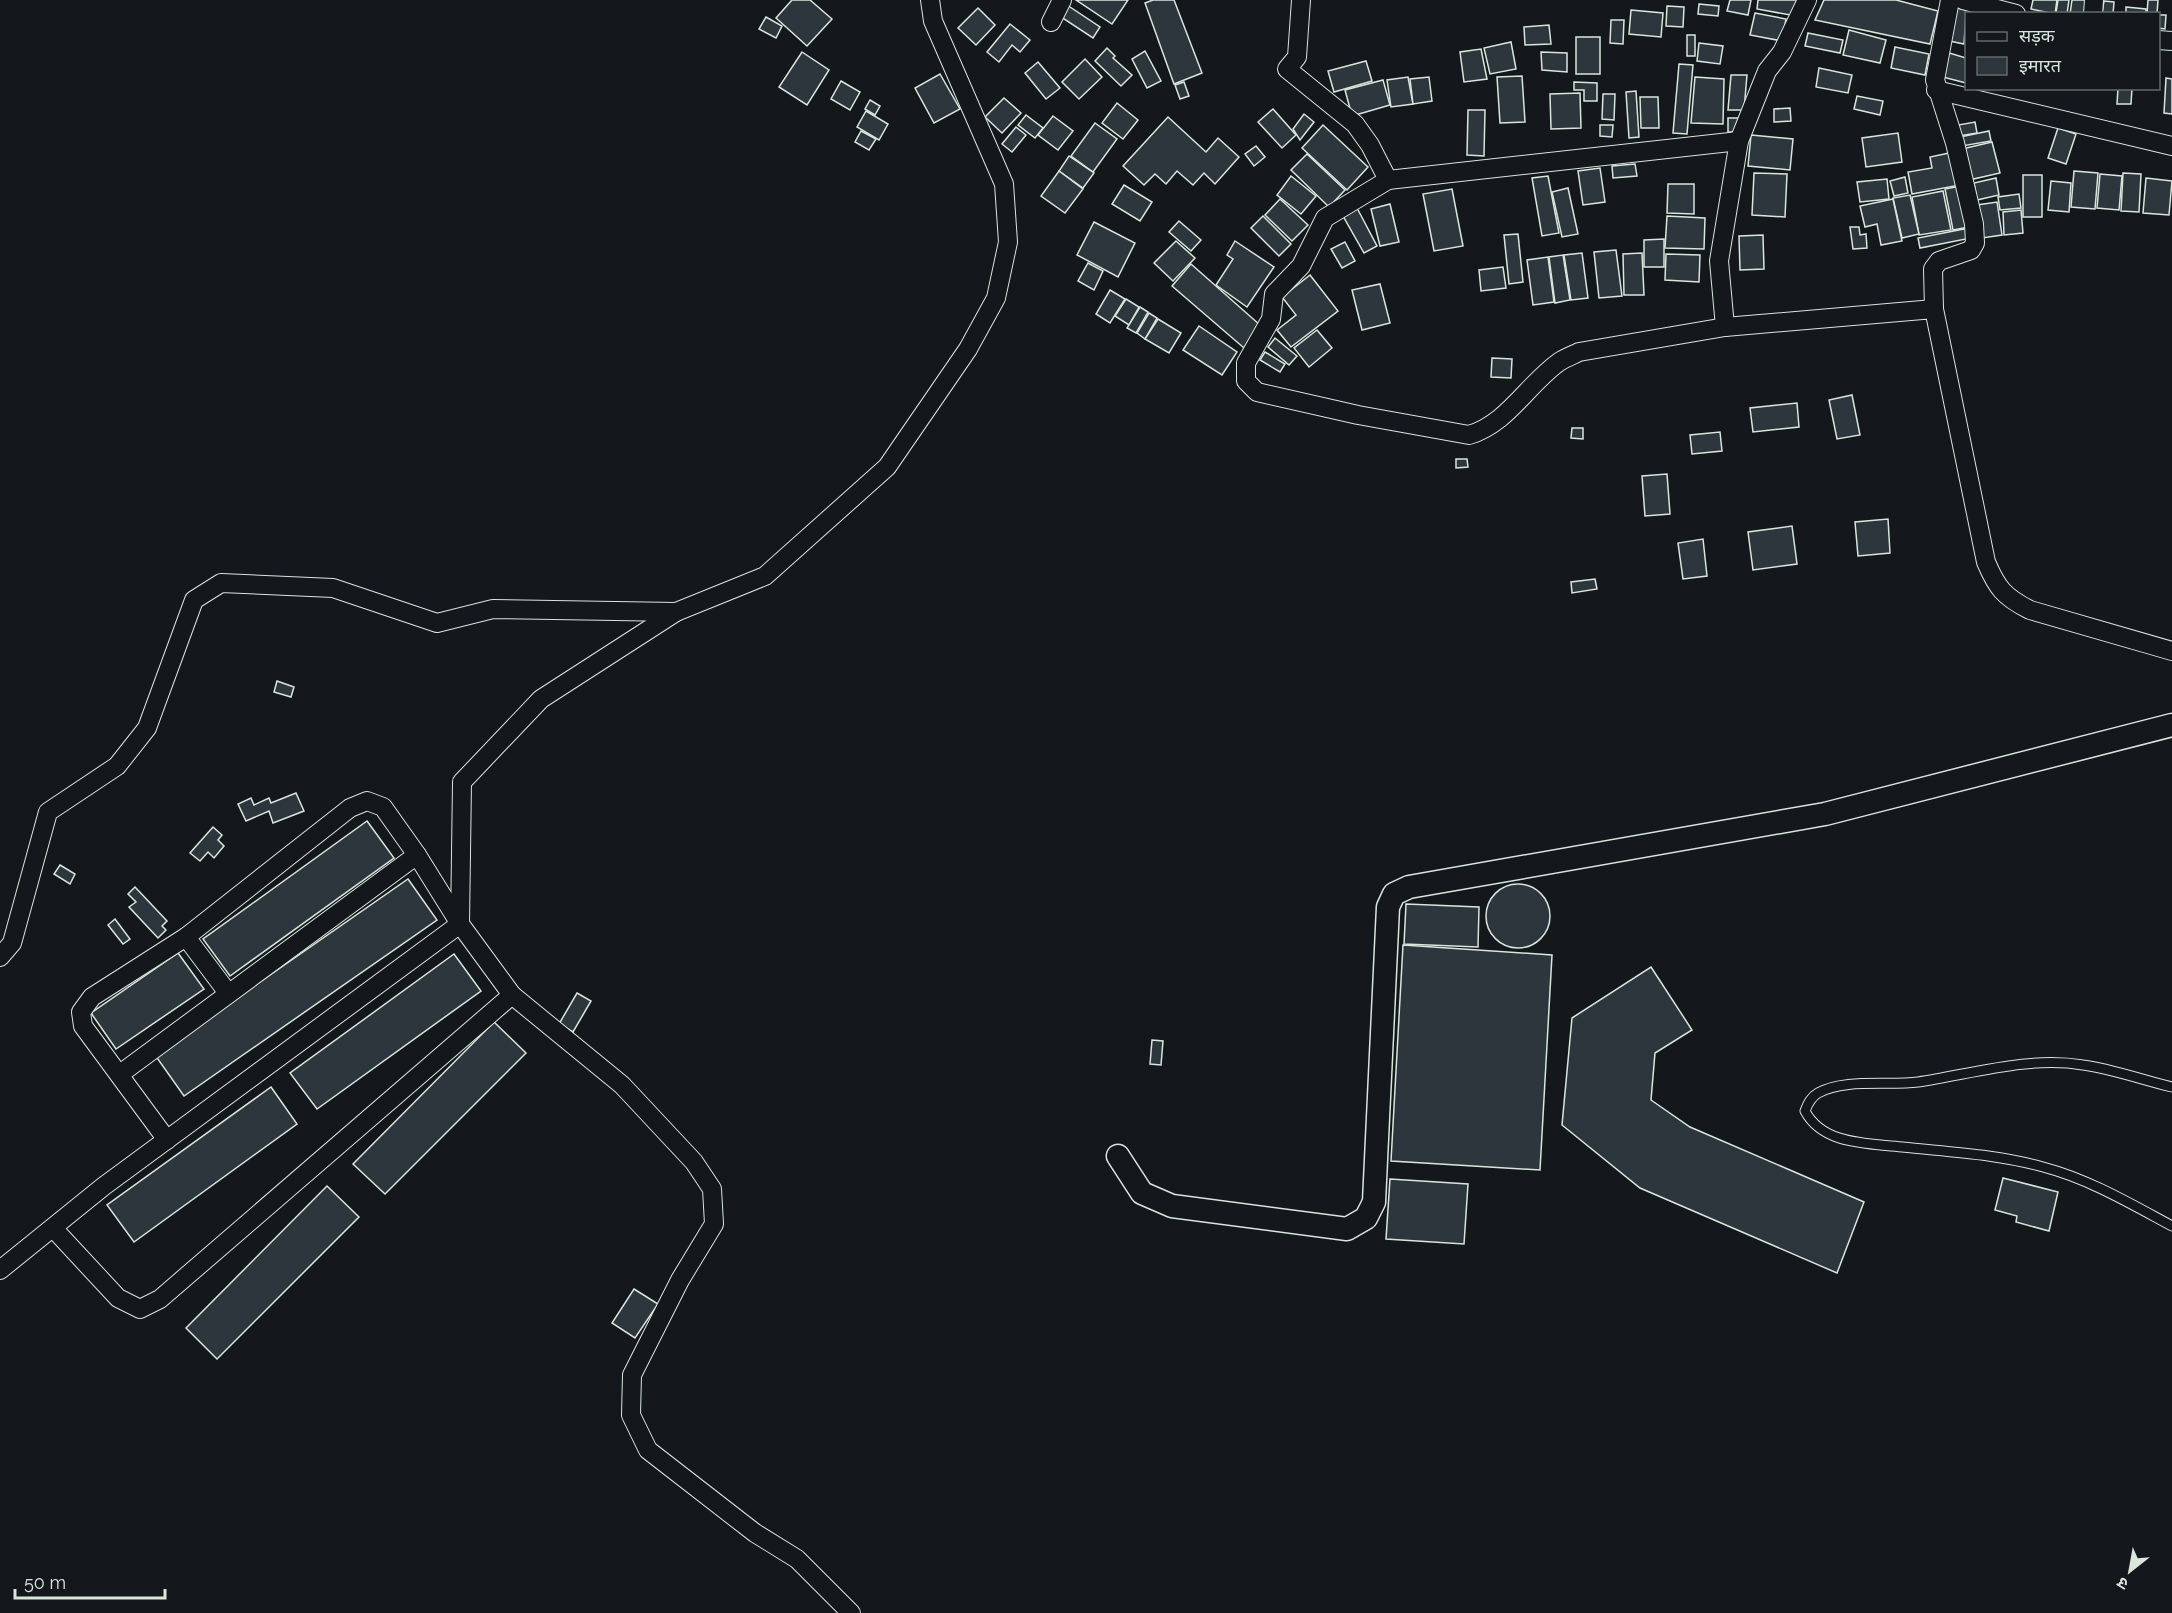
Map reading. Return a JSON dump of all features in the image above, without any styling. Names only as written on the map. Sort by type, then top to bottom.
[{"type":"street","points":[[460,924],[462,782],[541,699],[676,612],[765,576],[886,467],[968,349],[996,298],[1008,242],[1004,184],[933,21],[930,0]]},
{"type":"street","points":[[1051,22],[1062,0]]},
{"type":"street","points":[[1301,0],[1297,57],[1287,69],[1355,124],[1370,145],[1388,180]]},
{"type":"street","points":[[1725,327],[1719,261],[1739,141],[1767,71],[1782,52],[1807,0]]},
{"type":"street","points":[[1950,0],[1935,72],[1936,90],[1955,143],[1974,224],[1975,243],[1971,250],[1940,261],[1933,269],[1934,309],[1986,562],[1994,581],[2008,599],[2030,610],[2172,651]]},
{"type":"street","points":[[1963,0],[2008,12]]},
{"type":"street","points":[[1936,90],[2172,146]]},
{"type":"street","points":[[1739,141],[1388,180],[1324,218],[1300,266],[1274,294],[1271,318],[1246,363],[1246,381],[1257,392],[1358,415],[1469,435],[1483,431],[1496,422],[1559,362],[1579,352],[1725,327],[1934,309]]},
{"type":"street","points":[[0,957],[12,943],[48,812],[117,765],[147,728],[194,600],[221,583],[333,588],[437,623],[493,609],[676,612]]},
{"type":"street","points":[[1118,1156],[1142,1193],[1172,1206],[1347,1228],[1366,1218],[1374,1202],[1388,907],[1394,894],[1409,887],[1825,814],[2172,725]]},
{"type":"street","points":[[167,1140],[83,1026],[81,1012],[92,997],[186,937],[350,808],[367,801],[383,807],[417,855],[460,924],[512,995],[622,1085],[694,1162],[712,1189],[714,1224],[680,1280],[632,1375],[631,1415],[648,1450],[754,1533],[797,1558],[850,1613]]},
{"type":"street","points":[[120,1074],[417,855]]},
{"type":"street","points":[[0,1270],[167,1140],[460,924]]},
{"type":"street","points":[[186,937],[228,993]]},
{"type":"street","points":[[53,1228],[118,1298],[140,1309],[160,1299],[512,995]]},
{"type":"lane","points":[[2172,1087],[2082,1064],[2042,1064],[1975,1070],[1917,1082],[1849,1085],[1819,1092],[1808,1101],[1804,1111],[1810,1122],[1825,1134],[1855,1142],[2005,1158],[2045,1167],[2086,1183],[2172,1226]]},
{"type":"building","points":[[792,0],[810,0],[832,19],[807,46],[776,18]]},
{"type":"building","points":[[1076,0],[1128,0],[1112,24]]},
{"type":"building","points":[[1153,0],[1174,0],[1202,73],[1174,84],[1145,3]]},
{"type":"building","points":[[1730,0],[1751,0],[1748,15],[1727,11]]},
{"type":"building","points":[[1758,0],[1799,0],[1796,16],[1757,9]]},
{"type":"building","points":[[1824,0],[1896,0],[1938,11],[1930,44],[1815,20]]},
{"type":"building","points":[[2033,0],[2057,0],[2055,12],[2031,9]]},
{"type":"building","points":[[2058,0],[2069,0],[2067,12],[2056,12]]},
{"type":"building","points":[[2072,0],[2092,0],[2090,12],[2070,12]]},
{"type":"building","points":[[2148,0],[2158,0],[2157,12],[2147,12]]},
{"type":"building","points":[[2104,1],[2114,2],[2113,12],[2102,12]]},
{"type":"building","points":[[1064,3],[1100,27],[1093,38],[1058,15]]},
{"type":"building","points":[[1699,4],[1719,6],[1718,16],[1698,14]]},
{"type":"building","points":[[1667,6],[1684,7],[1683,27],[1666,26]]},
{"type":"building","points":[[2126,7],[2146,9],[2146,12],[2126,12]]},
{"type":"building","points":[[978,8],[995,25],[976,45],[958,28]]},
{"type":"building","points":[[1957,8],[1971,11],[1965,12],[1964,44],[1949,41]]},
{"type":"building","points":[[1631,10],[1663,13],[1661,37],[1629,34]]},
{"type":"building","points":[[1755,13],[1786,19],[1782,41],[1750,35]]},
{"type":"building","points":[[2160,15],[2166,15],[2165,29],[2160,28]]},
{"type":"building","points":[[766,17],[782,26],[776,38],[759,29]]},
{"type":"building","points":[[1611,20],[1624,20],[1623,44],[1610,43]]},
{"type":"building","points":[[1010,24],[1030,40],[1020,52],[1012,45],[999,62],[987,52]]},
{"type":"building","points":[[1549,25],[1551,44],[1525,45],[1524,27]]},
{"type":"building","points":[[1849,30],[1886,40],[1880,63],[1843,55]]},
{"type":"building","points":[[1808,33],[1843,40],[1840,53],[1805,46]]},
{"type":"building","points":[[1687,35],[1695,35],[1695,56],[1687,56]]},
{"type":"building","points":[[1576,37],[1600,37],[1600,74],[1576,74]]},
{"type":"building","points":[[1511,42],[1516,69],[1490,74],[1484,48]]},
{"type":"building","points":[[1699,43],[1723,46],[1720,64],[1697,61]]},
{"type":"building","points":[[1895,47],[1929,54],[1925,75],[1891,68]]},
{"type":"building","points":[[1107,48],[1115,56],[1113,58],[1132,75],[1121,86],[1095,61]]},
{"type":"building","points":[[1481,49],[1487,79],[1464,82],[1460,52]]},
{"type":"building","points":[[1145,51],[1161,81],[1147,88],[1132,59]]},
{"type":"building","points":[[802,52],[829,70],[807,105],[779,87]]},
{"type":"building","points":[[1541,52],[1567,53],[1567,72],[1542,70]]},
{"type":"building","points":[[1946,52],[1965,58],[1965,83],[1939,76]]},
{"type":"building","points":[[1085,59],[1102,77],[1079,99],[1062,82]]},
{"type":"building","points":[[1366,61],[1372,81],[1334,92],[1328,71]]},
{"type":"building","points":[[1038,62],[1060,88],[1046,99],[1025,73]]},
{"type":"building","points":[[1679,64],[1693,65],[1687,134],[1673,133]]},
{"type":"building","points":[[1819,68],[1852,75],[1848,93],[1816,87]]},
{"type":"building","points":[[940,74],[960,109],[934,123],[915,88]]},
{"type":"building","points":[[1731,75],[1747,75],[1744,110],[1728,110]]},
{"type":"building","points":[[1522,76],[1525,122],[1500,123],[1497,77]]},
{"type":"building","points":[[1408,77],[1413,104],[1391,107],[1387,80]]},
{"type":"building","points":[[1429,77],[1432,101],[1413,104],[1410,79]]},
{"type":"building","points":[[1695,77],[1724,79],[1723,124],[1691,123]]},
{"type":"building","points":[[2166,78],[2172,79],[2172,114],[2164,113]]},
{"type":"building","points":[[1383,80],[1390,105],[1352,116],[1345,90]]},
{"type":"building","points":[[841,81],[860,92],[850,110],[831,99]]},
{"type":"building","points":[[1184,82],[1189,96],[1180,99],[1175,85]]},
{"type":"building","points":[[1574,82],[1597,83],[1597,101],[1584,101],[1584,90],[1574,90]]},
{"type":"building","points":[[2118,90],[2132,90],[2131,104],[2117,104]]},
{"type":"building","points":[[1636,91],[1639,137],[1629,138],[1626,92]]},
{"type":"building","points":[[1580,93],[1581,128],[1551,129],[1550,94]]},
{"type":"building","points":[[1603,94],[1615,94],[1614,120],[1602,119]]},
{"type":"building","points":[[1857,96],[1883,101],[1880,115],[1854,109]]},
{"type":"building","points":[[1640,97],[1658,97],[1659,128],[1641,128]]},
{"type":"building","points":[[1004,98],[1021,113],[1002,133],[985,117]]},
{"type":"building","points":[[870,100],[880,106],[875,115],[865,109]]},
{"type":"building","points":[[1117,103],[1138,120],[1123,139],[1102,123]]},
{"type":"building","points":[[1790,108],[1791,121],[1774,122],[1774,109]]},
{"type":"building","points":[[1273,109],[1296,135],[1282,148],[1258,122]]},
{"type":"building","points":[[1468,110],[1485,110],[1484,156],[1467,155]]},
{"type":"building","points":[[866,111],[888,124],[879,140],[857,127]]},
{"type":"building","points":[[1304,114],[1314,122],[1300,140],[1293,129]]},
{"type":"building","points":[[1026,115],[1043,128],[1035,138],[1018,125]]},
{"type":"building","points":[[1053,116],[1073,131],[1058,150],[1038,135]]},
{"type":"building","points":[[1168,117],[1206,152],[1218,138],[1239,157],[1215,184],[1204,173],[1193,185],[1177,171],[1166,184],[1155,174],[1144,185],[1123,166]]},
{"type":"building","points":[[1728,118],[1738,118],[1738,132],[1728,132]]},
{"type":"building","points":[[1975,122],[1977,133],[1959,136],[1958,125]]},
{"type":"building","points":[[1095,123],[1117,139],[1093,172],[1071,156]]},
{"type":"building","points":[[1323,125],[1368,167],[1347,190],[1302,148]]},
{"type":"building","points":[[1600,125],[1613,125],[1612,137],[1600,136]]},
{"type":"building","points":[[1016,127],[1026,135],[1012,152],[1002,144]]},
{"type":"building","points":[[2058,128],[2076,134],[2066,164],[2048,158]]},
{"type":"building","points":[[861,131],[876,139],[869,150],[855,142]]},
{"type":"building","points":[[1989,131],[1991,141],[1962,146],[1960,137]]},
{"type":"building","points":[[1898,133],[1902,162],[1866,167],[1862,138]]},
{"type":"building","points":[[1751,135],[1793,139],[1790,170],[1748,166]]},
{"type":"building","points":[[1992,142],[2000,173],[1969,180],[1962,149]]},
{"type":"building","points":[[1256,146],[1265,157],[1254,166],[1245,154]]},
{"type":"building","points":[[1954,152],[1960,185],[1912,194],[1908,172],[1932,168],[1930,157]]},
{"type":"building","points":[[1307,154],[1345,190],[1329,207],[1291,170]]},
{"type":"building","points":[[1069,156],[1094,173],[1083,188],[1059,171]]},
{"type":"building","points":[[1635,164],[1637,176],[1613,178],[1612,166]]},
{"type":"building","points":[[1600,168],[1605,202],[1583,205],[1578,171]]},
{"type":"building","points":[[1059,171],[1083,189],[1065,213],[1041,196]]},
{"type":"building","points":[[2074,171],[2098,173],[2095,209],[2071,207]]},
{"type":"building","points":[[1754,173],[1787,174],[1785,217],[1752,215]]},
{"type":"building","points":[[2123,173],[2141,174],[2139,212],[2121,211]]},
{"type":"building","points":[[2100,174],[2122,176],[2119,210],[2097,208]]},
{"type":"building","points":[[2023,175],[2042,175],[2042,217],[2023,217]]},
{"type":"building","points":[[1291,176],[1316,196],[1301,214],[1277,195]]},
{"type":"building","points":[[1548,176],[1559,233],[1542,236],[1532,178]]},
{"type":"building","points":[[1905,177],[1908,193],[1894,196],[1890,181]]},
{"type":"building","points":[[1996,178],[1999,195],[1977,200],[1974,183]]},
{"type":"building","points":[[2146,178],[2172,181],[2169,215],[2143,213]]},
{"type":"building","points":[[1887,179],[1889,199],[1860,202],[1857,182]]},
{"type":"building","points":[[2051,181],[2071,183],[2069,212],[2048,210]]},
{"type":"building","points":[[1668,184],[1694,184],[1694,214],[1667,213]]},
{"type":"building","points":[[1124,185],[1152,202],[1140,221],[1112,204]]},
{"type":"building","points":[[1961,186],[1969,227],[1953,230],[1945,189]]},
{"type":"building","points":[[1568,188],[1578,234],[1562,237],[1552,192]]},
{"type":"building","points":[[1452,189],[1463,246],[1434,251],[1423,194]]},
{"type":"building","points":[[1943,191],[1951,230],[1919,235],[1912,197]]},
{"type":"building","points":[[2019,194],[2021,208],[2000,210],[1998,197]]},
{"type":"building","points":[[1910,195],[1919,234],[1902,238],[1893,198]]},
{"type":"building","points":[[1280,199],[1308,225],[1292,241],[1265,215]]},
{"type":"building","points":[[1893,199],[1902,241],[1881,245],[1877,224],[1865,227],[1860,206]]},
{"type":"building","points":[[1997,202],[2002,235],[1982,238],[1977,205]]},
{"type":"building","points":[[1390,204],[1399,242],[1380,246],[1371,209]]},
{"type":"building","points":[[1357,208],[1377,246],[1364,253],[1343,216]]},
{"type":"building","points":[[2021,210],[2023,233],[2004,235],[2003,212]]},
{"type":"building","points":[[1263,216],[1291,244],[1279,256],[1251,228]]},
{"type":"building","points":[[1667,216],[1705,218],[1704,249],[1665,248]]},
{"type":"building","points":[[1179,221],[1201,240],[1191,251],[1169,232]]},
{"type":"building","points":[[1094,222],[1135,243],[1118,277],[1077,255]]},
{"type":"building","points":[[1850,227],[1859,227],[1860,235],[1866,234],[1867,248],[1853,249]]},
{"type":"building","points":[[1969,228],[1971,238],[1920,248],[1918,238]]},
{"type":"building","points":[[1518,234],[1523,282],[1509,284],[1504,235]]},
{"type":"building","points":[[1763,235],[1764,269],[1740,270],[1739,236]]},
{"type":"building","points":[[1664,239],[1664,267],[1644,267],[1644,240]]},
{"type":"building","points":[[1176,241],[1195,258],[1173,281],[1154,263]]},
{"type":"building","points":[[1235,241],[1274,267],[1247,307],[1216,285],[1233,259],[1227,255]]},
{"type":"building","points":[[1345,242],[1355,261],[1342,268],[1331,249]]},
{"type":"building","points":[[1616,250],[1622,296],[1599,298],[1594,252]]},
{"type":"building","points":[[1582,253],[1588,298],[1571,300],[1564,255]]},
{"type":"building","points":[[1642,253],[1644,295],[1624,295],[1623,254]]},
{"type":"building","points":[[1666,254],[1700,255],[1699,282],[1665,280]]},
{"type":"building","points":[[1563,255],[1570,300],[1555,303],[1549,257]]},
{"type":"building","points":[[1548,257],[1554,302],[1533,305],[1527,260]]},
{"type":"building","points":[[1088,263],[1103,271],[1094,290],[1078,281]]},
{"type":"building","points":[[1191,264],[1260,325],[1244,348],[1172,286]]},
{"type":"building","points":[[1503,267],[1506,288],[1481,291],[1479,270]]},
{"type":"building","points":[[1310,275],[1338,311],[1291,347],[1277,330],[1296,315],[1282,297]]},
{"type":"building","points":[[1380,284],[1390,323],[1362,330],[1352,290]]},
{"type":"building","points":[[1110,290],[1125,299],[1110,323],[1096,314]]},
{"type":"building","points":[[1126,299],[1139,307],[1129,325],[1115,316]]},
{"type":"building","points":[[1140,307],[1148,312],[1136,333],[1127,328]]},
{"type":"building","points":[[1149,313],[1157,318],[1145,339],[1137,333]]},
{"type":"building","points":[[1158,319],[1181,333],[1169,353],[1145,339]]},
{"type":"building","points":[[1199,326],[1237,352],[1222,375],[1183,350]]},
{"type":"building","points":[[1317,330],[1332,348],[1309,367],[1294,348]]},
{"type":"building","points":[[1275,338],[1297,356],[1289,365],[1268,347]]},
{"type":"building","points":[[1265,352],[1285,364],[1280,372],[1260,360]]},
{"type":"building","points":[[1492,358],[1512,359],[1511,378],[1491,377]]},
{"type":"building","points":[[1852,395],[1860,435],[1837,439],[1829,400]]},
{"type":"building","points":[[1797,403],[1799,427],[1753,432],[1750,408]]},
{"type":"building","points":[[1572,428],[1583,428],[1583,439],[1571,438]]},
{"type":"building","points":[[1720,432],[1722,451],[1692,454],[1690,435]]},
{"type":"building","points":[[1456,459],[1467,459],[1468,467],[1456,468]]},
{"type":"building","points":[[1667,474],[1670,514],[1645,516],[1642,476]]},
{"type":"building","points":[[1888,519],[1890,553],[1858,556],[1855,522]]},
{"type":"building","points":[[1792,526],[1797,564],[1753,570],[1748,532]]},
{"type":"building","points":[[1703,539],[1707,576],[1683,579],[1678,543]]},
{"type":"building","points":[[1595,579],[1597,589],[1572,593],[1571,582]]},
{"type":"building","points":[[277,681],[294,687],[291,697],[274,692]]},
{"type":"building","points":[[296,793],[304,811],[273,823],[269,811],[246,821],[238,804],[251,798],[254,805],[269,798],[271,803]]},
{"type":"building","points":[[367,821],[394,858],[230,976],[203,939]]},
{"type":"building","points":[[213,827],[222,835],[218,840],[224,846],[214,858],[208,852],[200,861],[190,853]]},
{"type":"building","points":[[60,865],[75,874],[70,884],[54,874]]},
{"type":"building","points":[[408,879],[437,920],[184,1096],[155,1055]]},
{"type":"building","points":[[1518,884],[1530,886],[1541,893],[1548,904],[1550,916],[1548,928],[1541,939],[1530,946],[1518,948],[1506,946],[1495,939],[1488,928],[1486,916],[1488,904],[1495,893],[1506,886]]},
{"type":"building","points":[[135,887],[167,921],[162,926],[166,930],[158,938],[129,907],[136,902],[128,894]]},
{"type":"building","points":[[1406,904],[1479,907],[1478,947],[1404,944]]},
{"type":"building","points":[[115,919],[130,939],[123,944],[108,925]]},
{"type":"building","points":[[1403,945],[1552,955],[1540,1170],[1391,1161]]},
{"type":"building","points":[[178,953],[204,989],[116,1049],[91,1013]]},
{"type":"building","points":[[454,954],[481,991],[317,1109],[290,1073]]},
{"type":"building","points":[[1651,967],[1692,1030],[1655,1053],[1651,1100],[1690,1127],[1864,1202],[1837,1273],[1640,1188],[1562,1125],[1572,1018]]},
{"type":"building","points":[[577,993],[591,1001],[573,1032],[559,1024]]},
{"type":"building","points":[[494,1022],[526,1053],[385,1194],[353,1164]]},
{"type":"building","points":[[1152,1040],[1163,1041],[1161,1065],[1150,1064]]},
{"type":"building","points":[[271,1087],[297,1124],[134,1242],[107,1205]]},
{"type":"building","points":[[2003,1178],[2058,1192],[2049,1231],[2016,1222],[2017,1216],[1995,1210]]},
{"type":"building","points":[[1390,1179],[1468,1184],[1464,1244],[1386,1239]]},
{"type":"building","points":[[327,1186],[359,1217],[217,1359],[186,1328]]},
{"type":"building","points":[[634,1289],[658,1304],[635,1338],[612,1323]]}]
